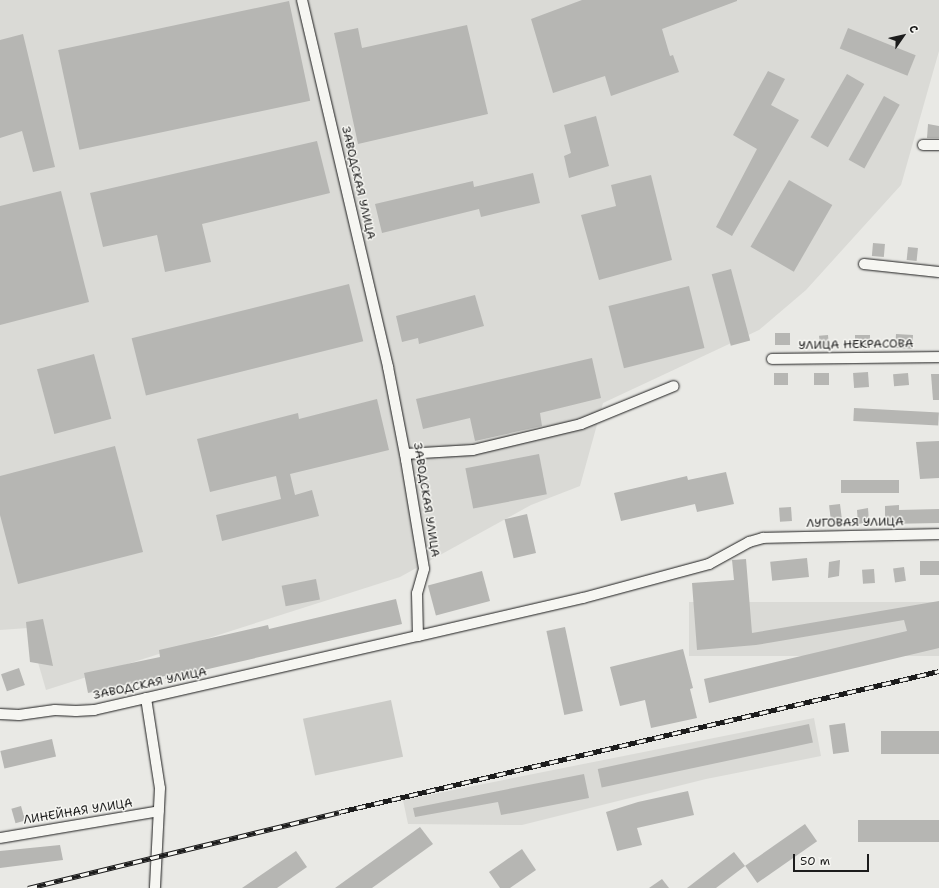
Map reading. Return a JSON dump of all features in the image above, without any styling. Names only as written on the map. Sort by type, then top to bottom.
[{"type":"street","name":"ЗАВОДСКАЯ УЛИЦА","points":[[0,714],[19,715],[55,710],[76,712],[94,710],[418,636],[418,593],[424,569],[405,454],[388,367],[302,0]]},
{"type":"street","points":[[923,145],[939,145]]},
{"type":"street","points":[[864,264],[939,272]]},
{"type":"street","name":"УЛИЦА НЕКРАСОВА","points":[[772,359],[939,357]]},
{"type":"street","points":[[405,454],[473,450],[581,424],[674,386]]},
{"type":"street","name":"ЛУГОВАЯ УЛИЦА","points":[[418,636],[583,598],[710,564],[749,542],[772,537],[939,534]]},
{"type":"street","points":[[146,698],[160,788],[155,888]]},
{"type":"street","name":"ЛИНЕЙНАЯ УЛИЦА","points":[[0,838],[160,812]]},
{"type":"shaded area","points":[[0,0],[939,0],[939,51],[901,185],[806,290],[759,330],[603,403],[580,486],[531,505],[400,577],[46,690],[28,628],[0,630]]},
{"type":"shaded area","points":[[689,602],[939,602],[939,656],[689,656]]},
{"type":"shaded area","points":[[391,700],[403,757],[315,775],[303,719]]},
{"type":"shaded area","points":[[814,718],[821,756],[706,779],[522,825],[408,824],[403,800]]},
{"type":"building","points":[[582,0],[737,1],[662,29],[670,56],[673,55],[679,72],[611,96],[605,76],[553,93],[531,19]]},
{"type":"building","points":[[289,1],[310,101],[79,150],[58,50]]},
{"type":"building","points":[[467,25],[488,114],[358,144],[334,33],[358,28],[362,48]]},
{"type":"building","points":[[848,28],[916,55],[907,76],[840,48]]},
{"type":"building","points":[[23,34],[55,167],[33,172],[22,131],[0,138],[0,40]]},
{"type":"building","points":[[768,71],[785,79],[771,105],[799,120],[732,236],[716,227],[757,149],[733,135]]},
{"type":"building","points":[[847,74],[864,84],[828,147],[810,137]]},
{"type":"building","points":[[884,96],[900,105],[864,169],[849,160]]},
{"type":"building","points":[[596,116],[609,166],[569,178],[564,156],[571,153],[564,125]]},
{"type":"building","points":[[928,124],[939,126],[939,138],[927,138]]},
{"type":"building","points":[[317,141],[330,193],[202,224],[211,262],[165,272],[157,235],[103,247],[90,193]]},
{"type":"building","points":[[533,173],[540,203],[481,217],[479,209],[382,233],[375,204],[473,181],[474,187]]},
{"type":"building","points":[[651,175],[672,260],[599,280],[581,215],[616,206],[611,185]]},
{"type":"building","points":[[789,180],[832,205],[794,272],[750,247]]},
{"type":"building","points":[[61,191],[89,302],[0,325],[0,206]]},
{"type":"building","points":[[873,243],[885,244],[884,257],[872,256]]},
{"type":"building","points":[[908,247],[918,248],[917,261],[907,260]]},
{"type":"building","points":[[731,269],[750,340],[731,346],[712,274]]},
{"type":"building","points":[[349,284],[363,341],[146,395],[132,338]]},
{"type":"building","points":[[689,286],[704,348],[624,368],[608,306]]},
{"type":"building","points":[[475,295],[484,326],[419,344],[418,338],[402,342],[396,316]]},
{"type":"building","points":[[775,333],[790,333],[790,345],[775,345]]},
{"type":"building","points":[[896,334],[913,335],[912,349],[895,348]]},
{"type":"building","points":[[828,335],[829,347],[820,348],[819,336]]},
{"type":"building","points":[[855,335],[870,335],[870,347],[855,347]]},
{"type":"building","points":[[94,354],[111,419],[54,434],[37,369]]},
{"type":"building","points":[[592,358],[601,398],[540,413],[542,426],[475,441],[470,418],[423,429],[416,399]]},
{"type":"building","points":[[868,372],[869,387],[854,388],[853,373]]},
{"type":"building","points":[[774,373],[788,373],[788,385],[774,385]]},
{"type":"building","points":[[814,373],[829,373],[829,385],[814,385]]},
{"type":"building","points":[[908,373],[909,385],[894,386],[893,374]]},
{"type":"building","points":[[931,374],[939,374],[939,400],[933,400]]},
{"type":"building","points":[[377,399],[389,450],[290,474],[295,495],[312,490],[319,516],[222,541],[216,515],[281,499],[276,476],[210,492],[197,439],[298,413],[299,419]]},
{"type":"building","points":[[854,408],[939,412],[938,425],[853,421]]},
{"type":"building","points":[[939,441],[939,478],[920,479],[916,442]]},
{"type":"building","points":[[115,446],[143,552],[18,584],[0,515],[0,476]]},
{"type":"building","points":[[539,454],[547,494],[473,509],[465,468]]},
{"type":"building","points":[[726,472],[734,504],[697,512],[695,504],[621,521],[614,493],[687,476],[688,480]]},
{"type":"building","points":[[841,480],[899,480],[899,493],[841,493]]},
{"type":"building","points":[[840,504],[842,521],[831,522],[829,505]]},
{"type":"building","points":[[899,505],[899,510],[939,509],[939,523],[885,524],[885,506]]},
{"type":"building","points":[[791,507],[792,521],[780,522],[779,508]]},
{"type":"building","points":[[868,508],[869,522],[858,524],[857,510]]},
{"type":"building","points":[[527,514],[536,553],[514,558],[505,519]]},
{"type":"building","points":[[807,558],[809,577],[772,581],[770,562]]},
{"type":"building","points":[[746,559],[752,633],[939,601],[939,648],[709,703],[704,679],[907,631],[904,620],[756,645],[697,650],[692,583],[734,580],[732,560]]},
{"type":"building","points":[[840,560],[839,576],[828,578],[829,562]]},
{"type":"building","points":[[920,561],[939,561],[939,575],[920,575]]},
{"type":"building","points":[[904,567],[906,581],[895,582],[893,569]]},
{"type":"building","points":[[874,569],[875,583],[863,584],[862,570]]},
{"type":"building","points":[[482,571],[490,601],[436,615],[428,585]]},
{"type":"building","points":[[316,579],[320,600],[286,606],[282,586]]},
{"type":"building","points":[[396,599],[402,624],[165,679],[165,676],[88,693],[84,673],[160,657],[159,650],[268,625],[269,629]]},
{"type":"building","points":[[43,619],[53,666],[30,662],[26,622]]},
{"type":"building","points":[[565,627],[583,711],[564,715],[546,631]]},
{"type":"building","points":[[683,649],[693,688],[690,689],[697,718],[651,728],[645,700],[620,706],[610,667]]},
{"type":"building","points":[[19,668],[25,685],[7,691],[1,674]]},
{"type":"building","points":[[845,723],[849,752],[833,754],[829,725]]},
{"type":"building","points":[[809,724],[813,743],[602,787],[598,769]]},
{"type":"building","points":[[881,731],[939,731],[939,754],[881,754]]},
{"type":"building","points":[[52,739],[56,757],[4,768],[0,751]]},
{"type":"building","points":[[584,774],[589,798],[501,815],[498,802],[415,817],[413,808]]},
{"type":"building","points":[[688,791],[694,815],[637,828],[642,845],[617,851],[606,812],[638,802]]},
{"type":"building","points":[[21,806],[25,820],[16,823],[11,809]]},
{"type":"building","points":[[858,820],[939,820],[939,842],[858,842]]},
{"type":"building","points":[[805,824],[817,841],[757,883],[745,866]]},
{"type":"building","points":[[420,827],[433,844],[372,888],[335,888]]},
{"type":"building","points":[[60,845],[63,860],[0,868],[0,851]]},
{"type":"building","points":[[522,849],[536,870],[510,888],[500,888],[489,872]]},
{"type":"building","points":[[296,851],[307,867],[277,888],[242,888]]},
{"type":"building","points":[[734,852],[745,866],[716,888],[687,888]]},
{"type":"building","points":[[662,879],[669,888],[649,888]]},
{"type":"railway","points":[[28,888],[339,812],[939,671]]}]
